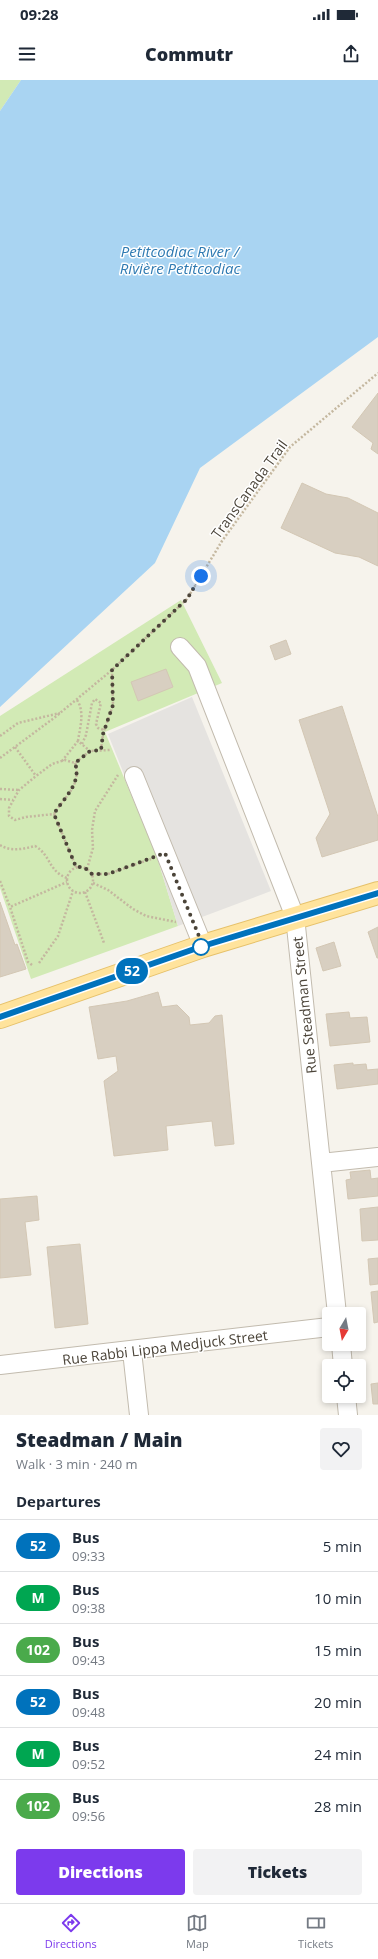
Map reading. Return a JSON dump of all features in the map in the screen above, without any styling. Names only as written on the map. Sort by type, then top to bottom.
[{"type":"main road","points":[[0,1017],[203,946],[373,893]]},
{"type":"street","name":"Rue Steadman Street","points":[[180,647],[197,666],[295,917],[336,1307]]},
{"type":"street","points":[[126,774],[165,853],[203,946]]},
{"type":"street","points":[[321,1163],[378,1157]]},
{"type":"street","name":"Rue Rabbi Lippa Medjuck Street","points":[[0,1365],[132,1351],[322,1328]]},
{"type":"street","points":[[132,1351],[138,1415]]},
{"type":"street","points":[[347,1403],[348,1415]]},
{"type":"path","name":"TransCanada Trail","points":[[0,758],[61,713],[112,670],[187,599],[222,541],[290,447],[378,373]]},
{"type":"path","points":[[101,750],[104,730],[113,705],[112,670]]},
{"type":"path","points":[[82,744],[86,735],[92,703],[95,699],[101,703],[96,724],[98,728],[104,730]]},
{"type":"path","points":[[62,761],[78,740],[82,714],[80,705],[76,700]]},
{"type":"path","points":[[0,736],[18,723],[52,713],[61,713]]},
{"type":"path","points":[[78,740],[90,751]]},
{"type":"path","points":[[15,747],[36,776]]},
{"type":"path","points":[[54,814],[26,817],[15,820],[9,816],[9,808],[19,790],[52,764],[62,761],[75,763],[90,751],[110,750]]},
{"type":"path","points":[[54,814],[77,779],[78,771],[75,763]]},
{"type":"path","points":[[88,869],[93,848],[92,830],[95,812],[126,774]]},
{"type":"path","points":[[0,789],[19,790]]},
{"type":"path","points":[[0,799],[13,800]]},
{"type":"path","points":[[54,814],[76,867]]},
{"type":"path","points":[[0,845],[4,848],[18,850],[35,846],[43,851],[52,868],[67,880],[73,891],[58,936],[39,962]]},
{"type":"path","points":[[92,874],[108,874],[165,853]]},
{"type":"path","points":[[10,907],[67,880],[70,872],[76,867],[88,869],[92,874],[93,883],[89,890],[85,892],[73,891]]},
{"type":"path","points":[[0,881],[28,962],[32,965]]},
{"type":"path","points":[[93,883],[108,890],[132,909],[146,916],[178,923]]},
{"type":"path","points":[[85,892],[104,943]]},
{"type":"green space","points":[[0,80],[21,80],[0,111]]},
{"type":"green space","points":[[181,600],[222,683],[105,732],[157,857],[178,926],[31,979],[0,888],[0,716]]},
{"type":"shaded area","points":[[192,697],[271,891],[178,926],[157,857],[108,734]]},
{"type":"water","name":"Petitcodiac River / Rivière Petitcodiac","points":[[21,80],[378,80],[378,337],[200,468],[155,563],[0,707],[0,111]]},
{"type":"building","points":[[378,393],[378,454],[371,449],[373,443],[352,427]]},
{"type":"building","points":[[302,483],[326,494],[348,498],[378,513],[378,566],[359,557],[335,553],[281,528]]},
{"type":"building","points":[[286,640],[291,654],[275,660],[270,646]]},
{"type":"building","points":[[166,669],[173,687],[138,701],[131,682]]},
{"type":"building","points":[[342,706],[378,817],[378,840],[322,857],[316,838],[330,814],[299,720]]},
{"type":"building","points":[[0,902],[15,945],[17,944],[26,969],[0,977]]},
{"type":"building","points":[[378,927],[378,958],[377,958],[368,932]]},
{"type":"building","points":[[334,942],[341,966],[323,971],[316,948]]},
{"type":"building","points":[[158,992],[162,1007],[177,1005],[189,1017],[190,1025],[209,1023],[215,1016],[222,1015],[234,1144],[215,1146],[212,1121],[166,1126],[168,1150],[114,1156],[104,1081],[118,1071],[116,1056],[98,1059],[89,1007],[127,1001]]},
{"type":"building","points":[[349,1012],[350,1018],[367,1017],[370,1042],[330,1046],[326,1014]]},
{"type":"building","points":[[353,1063],[353,1065],[366,1064],[367,1070],[378,1069],[378,1084],[337,1089],[334,1065]]},
{"type":"building","points":[[370,1170],[371,1179],[378,1178],[378,1196],[348,1199],[346,1180],[351,1179],[350,1172]]},
{"type":"building","points":[[37,1196],[39,1220],[25,1222],[31,1275],[0,1278],[0,1199]]},
{"type":"building","points":[[378,1207],[378,1240],[362,1241],[360,1209]]},
{"type":"building","points":[[80,1244],[88,1324],[55,1328],[47,1247]]},
{"type":"building","points":[[378,1258],[378,1284],[370,1285],[368,1259]]},
{"type":"building","points":[[378,1291],[378,1322],[374,1323],[371,1292]]},
{"type":"building","points":[[378,1383],[378,1404],[373,1404],[371,1384]]},
{"type":"bus line","name":"52","points":[[0,1017],[203,946],[378,893]]},
{"type":"route","points":[[201,576],[187,599],[112,670],[113,705],[112,712],[103,734],[101,750],[90,751],[75,763],[78,771],[77,779],[74,786],[54,814],[76,867],[84,867],[92,874],[108,874],[165,853],[203,946],[201,947]]}]
